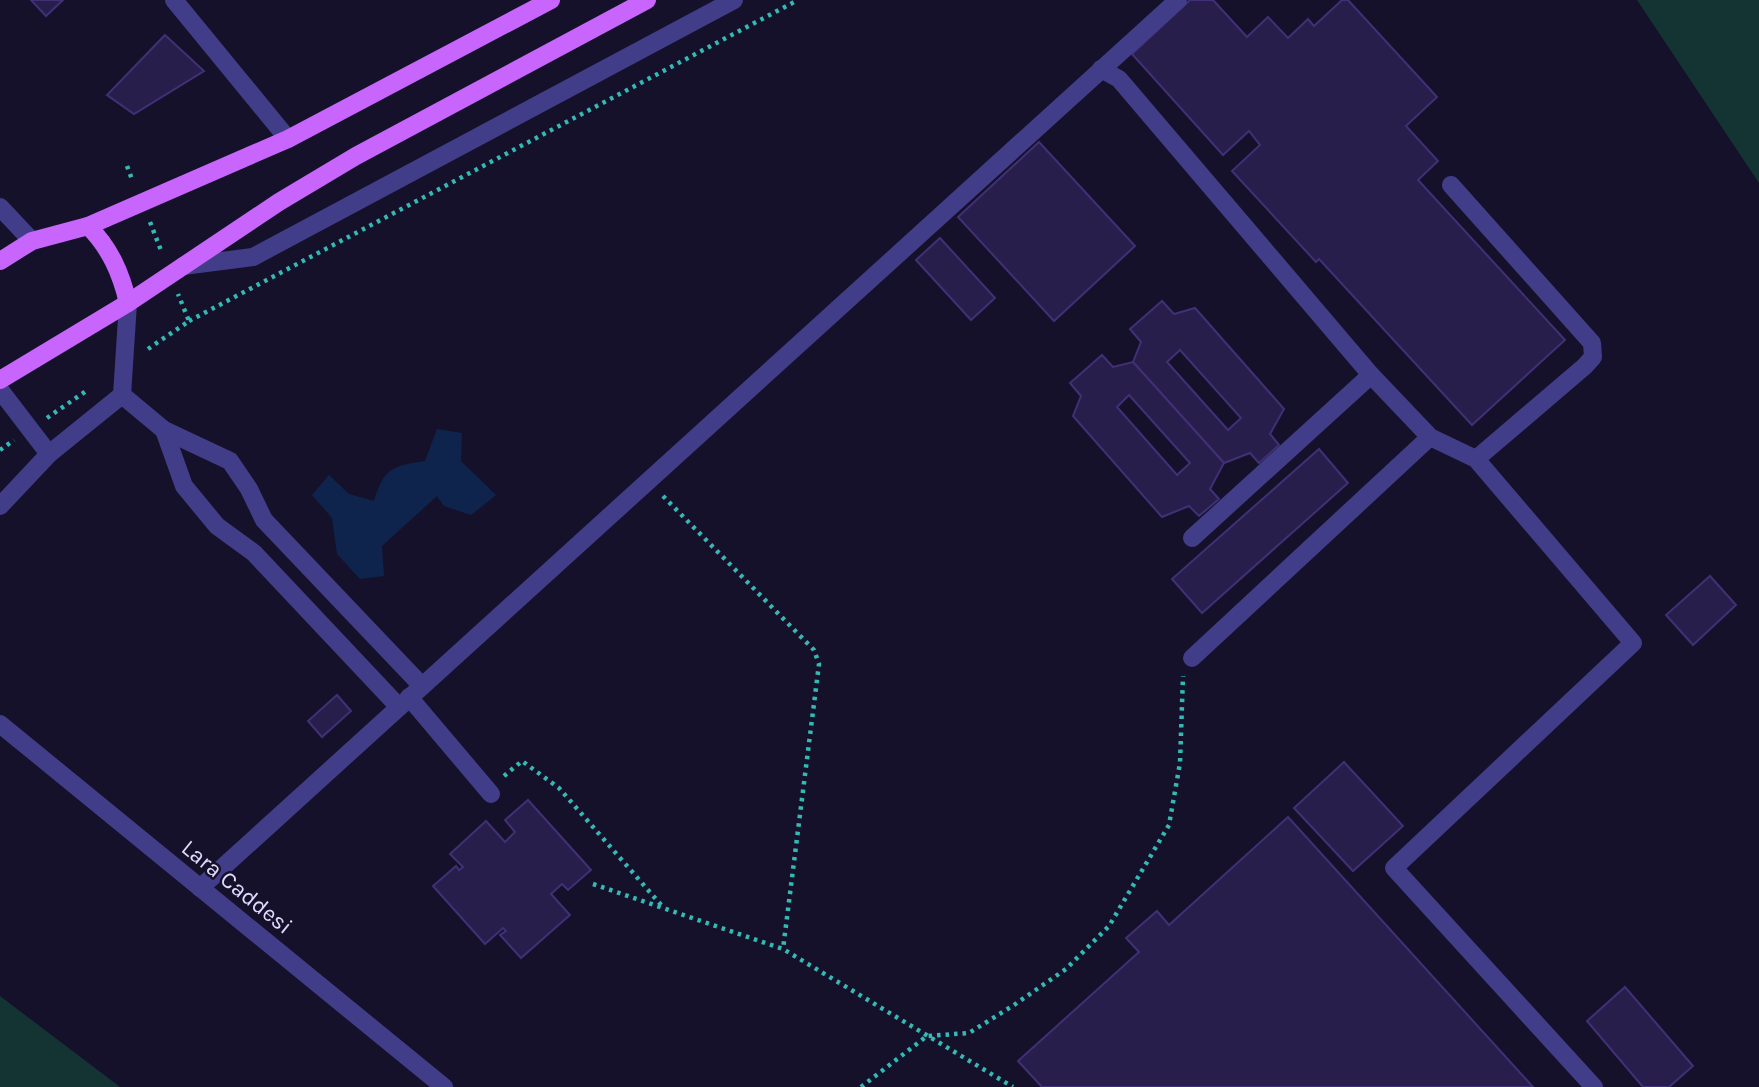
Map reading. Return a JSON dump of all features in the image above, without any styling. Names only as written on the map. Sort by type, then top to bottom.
[{"type":"main road","points":[[0,261],[32,241],[88,226],[288,139],[551,0]]},
{"type":"main road","points":[[0,380],[128,303],[279,202],[356,156],[647,0]]},
{"type":"main road","points":[[88,226],[102,240],[115,262],[128,303]]},
{"type":"street","points":[[174,0],[288,139]]},
{"type":"street","points":[[183,266],[253,257],[734,0]]},
{"type":"street","points":[[200,888],[1178,0]]},
{"type":"street","points":[[1101,69],[1119,79],[1371,375],[1430,437],[1476,459],[1633,643],[1394,868],[1594,1087]]},
{"type":"street","points":[[1451,185],[1592,343],[1593,357],[1586,366],[1476,459]]},
{"type":"street","points":[[0,208],[32,241]]},
{"type":"street","points":[[0,506],[49,454],[122,395],[128,303]]},
{"type":"street","points":[[1192,538],[1371,375]]},
{"type":"street","points":[[0,390],[49,454]]},
{"type":"street","points":[[122,395],[164,430],[230,461],[249,489],[264,520],[489,792]]},
{"type":"street","points":[[164,430],[184,486],[217,526],[254,552],[410,697]]},
{"type":"street","points":[[1192,658],[1430,437]]},
{"type":"street","name":"Lara Caddesi","points":[[0,724],[444,1087]]},
{"type":"path","points":[[189,321],[798,0]]},
{"type":"path","points":[[648,481],[814,650],[819,664],[783,949]]},
{"type":"path","points":[[862,1087],[927,1036],[969,1032],[1066,970],[1109,926],[1169,825],[1180,763],[1183,666],[1192,658]]},
{"type":"path","points":[[489,792],[522,761],[559,788],[664,908]]},
{"type":"path","points":[[593,884],[783,949],[1013,1087]]},
{"type":"green space","points":[[1637,0],[1759,0],[1759,183]]},
{"type":"green space","points":[[0,996],[120,1087],[0,1087]]},
{"type":"water","points":[[437,429],[462,433],[461,461],[496,495],[471,515],[444,506],[437,496],[382,546],[384,576],[360,579],[337,554],[332,518],[312,495],[329,475],[349,494],[374,501],[382,482],[391,471],[397,467],[425,461]]},
{"type":"building","points":[[31,0],[63,0],[46,16]]},
{"type":"building","points":[[1190,0],[1213,0],[1247,37],[1268,17],[1288,38],[1308,19],[1314,26],[1342,0],[1348,0],[1437,97],[1406,126],[1438,161],[1418,180],[1565,340],[1472,425],[1319,259],[1316,262],[1232,171],[1260,145],[1249,131],[1223,155],[1132,54]]},
{"type":"building","points":[[165,35],[204,71],[134,114],[107,95]]},
{"type":"building","points":[[1039,142],[1135,246],[1054,321],[958,217]]},
{"type":"building","points":[[940,238],[995,298],[971,320],[916,260]]},
{"type":"building","points":[[1162,301],[1174,314],[1195,308],[1284,409],[1270,434],[1279,445],[1259,463],[1250,453],[1224,463],[1133,362],[1141,342],[1130,329]],"holes":[[[1180,350],[1241,418],[1228,430],[1167,362]]]},
{"type":"building","points":[[1102,355],[1113,367],[1133,362],[1224,463],[1210,489],[1219,499],[1199,516],[1189,506],[1162,517],[1073,416],[1081,396],[1070,383]],"holes":[[[1129,395],[1190,463],[1177,475],[1117,407]]]},
{"type":"building","points":[[1319,449],[1348,483],[1202,613],[1172,579]]},
{"type":"building","points":[[1710,576],[1736,605],[1693,645],[1666,615]]},
{"type":"building","points":[[337,695],[351,711],[322,737],[308,721]]},
{"type":"building","points":[[1344,762],[1403,826],[1353,871],[1294,808]]},
{"type":"building","points":[[528,800],[591,870],[568,890],[562,884],[551,894],[570,915],[521,958],[500,935],[506,931],[503,928],[485,944],[433,886],[456,866],[459,870],[463,867],[450,854],[486,821],[505,842],[515,832],[505,820]]},
{"type":"building","points":[[1288,817],[1533,1087],[1042,1087],[1018,1061],[1139,952],[1126,938],[1157,911],[1169,925]]},
{"type":"building","points":[[1625,987],[1693,1066],[1669,1087],[1643,1087],[1587,1021]]}]
